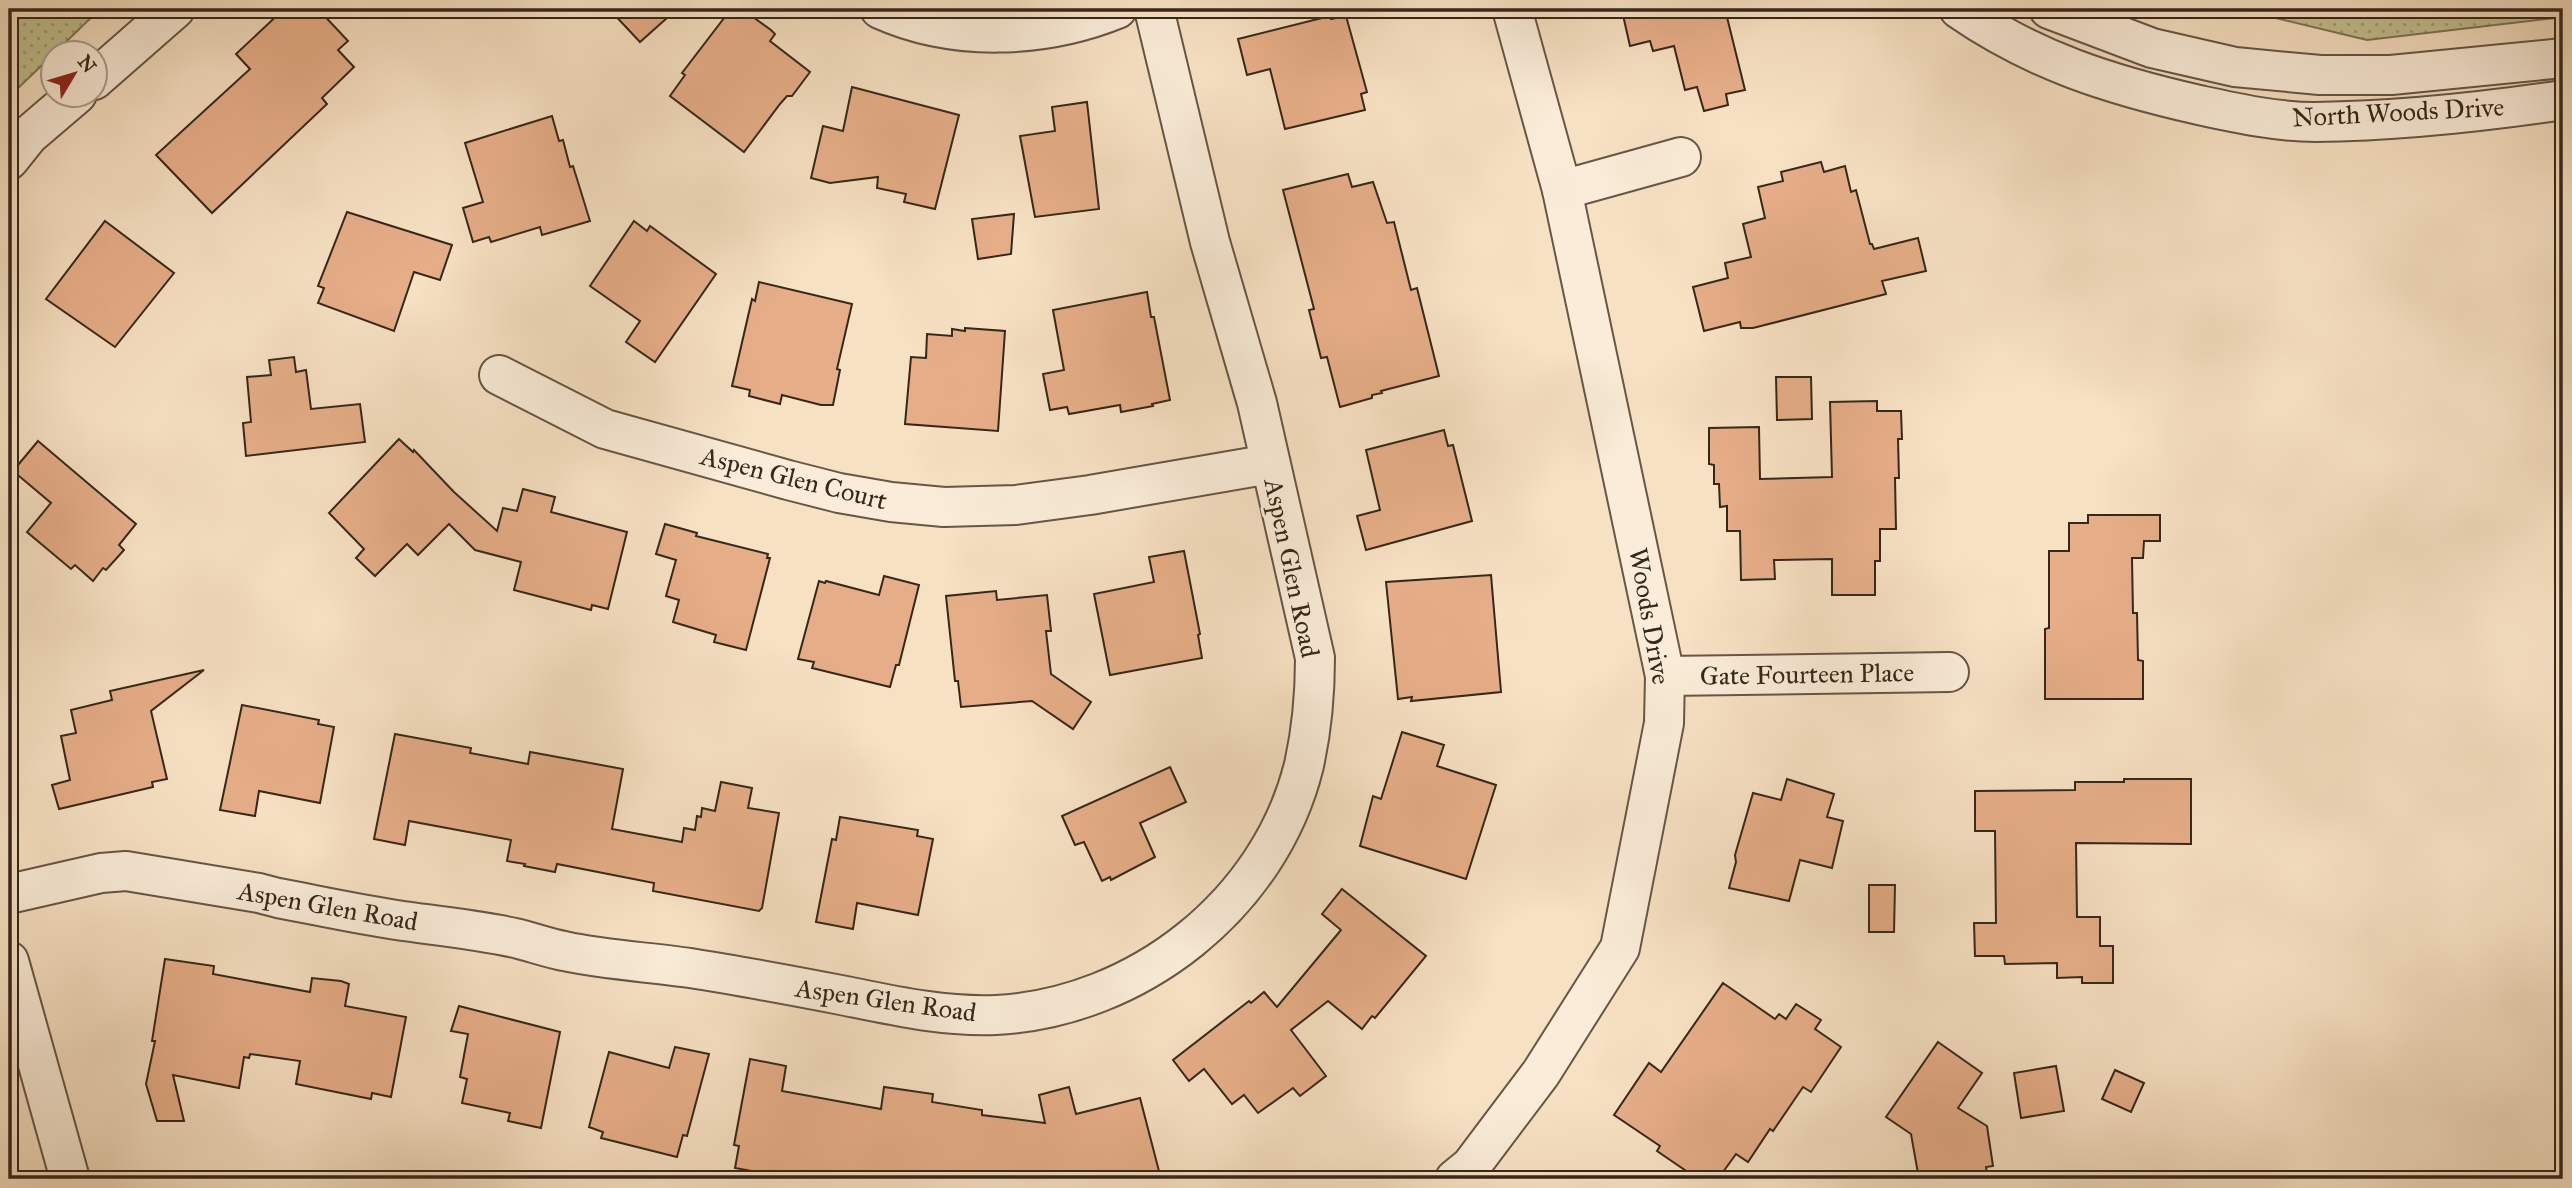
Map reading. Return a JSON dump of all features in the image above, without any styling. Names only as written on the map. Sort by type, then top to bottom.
[{"type":"street","points":[[108,68],[175,9]]},
{"type":"street","points":[[880,9],[920,23],[985,33],[1051,27],[1095,18],[1117,9]]},
{"type":"street","name":"Aspen Glen Road","points":[[9,894],[101,873],[126,871],[402,921],[516,938],[564,951],[690,968],[878,1004],[954,1015],[1033,1011],[1072,1002],[1109,989],[1178,950],[1208,925],[1236,896],[1277,833],[1292,800],[1311,730],[1315,658],[1257,403],[1207,229],[1154,9]]},
{"type":"street","name":"Woods Drive","points":[[1471,1175],[1541,1073],[1620,948],[1664,723],[1665,676],[1562,190],[1512,9]]},
{"type":"street","name":"North Woods Drive","points":[[1959,9],[1983,26],[2076,71],[2139,91],[2242,114],[2312,122],[2424,116],[2563,100]]},
{"type":"street","name":"North Woods Drive","points":[[2049,9],[2152,48],[2235,67],[2320,75],[2391,75],[2563,58]]},
{"type":"street","points":[[9,160],[29,135],[61,108]]},
{"type":"street","points":[[1562,190],[1681,157]]},
{"type":"street","name":"Aspen Glen Court","points":[[499,375],[605,429],[788,480],[891,502],[944,507],[1016,505],[1270,464]]},
{"type":"street","name":"Gate Fourteen Place","points":[[1665,676],[1949,672]]},
{"type":"street","points":[[9,961],[70,1179]]},
{"type":"shaded area","points":[[9,9],[100,9],[70,38],[38,38],[38,69],[9,97]]},
{"type":"shaded area","points":[[2238,9],[2563,9],[2563,17],[2367,40]]},
{"type":"building","points":[[284,9],[318,9],[348,41],[338,50],[354,67],[322,98],[327,104],[212,213],[156,155],[250,69],[236,54]]},
{"type":"building","points":[[609,9],[677,9],[640,42]]},
{"type":"building","points":[[731,9],[742,9],[771,30],[775,34],[770,41],[810,72],[792,96],[787,96],[780,104],[744,152],[670,96],[685,75],[682,73]]},
{"type":"building","points":[[1630,9],[1725,9],[1745,90],[1726,94],[1728,105],[1704,111],[1697,87],[1685,90],[1674,46],[1653,51],[1650,41],[1630,46],[1623,15],[1631,14]]},
{"type":"building","points":[[1330,16],[1331,19],[1346,16],[1367,92],[1361,94],[1365,110],[1285,129],[1270,69],[1247,75],[1238,39]]},
{"type":"building","points":[[852,87],[959,115],[935,209],[904,202],[906,194],[877,188],[878,177],[830,183],[811,178],[823,126],[843,131]]},
{"type":"building","points":[[1087,102],[1099,209],[1035,217],[1020,136],[1055,131],[1052,107]]},
{"type":"building","points":[[552,116],[559,141],[563,140],[570,167],[573,166],[590,221],[542,235],[540,227],[491,242],[489,237],[473,242],[463,208],[483,202],[465,143]]},
{"type":"building","points":[[1821,162],[1824,172],[1845,166],[1851,192],[1856,190],[1870,244],[1874,249],[1918,238],[1926,271],[1882,281],[1886,294],[1753,328],[1741,328],[1740,322],[1704,331],[1693,287],[1728,278],[1725,263],[1751,257],[1743,224],[1765,218],[1758,187],[1783,181],[1781,172]]},
{"type":"building","points":[[1348,174],[1352,187],[1373,182],[1387,223],[1394,222],[1411,290],[1417,288],[1439,376],[1381,391],[1382,393],[1372,395],[1372,398],[1340,407],[1327,357],[1321,358],[1309,310],[1314,309],[1283,190]]},
{"type":"building","points":[[347,212],[452,245],[440,280],[414,272],[394,331],[318,303],[324,288],[318,286]]},
{"type":"building","points":[[1014,214],[1011,254],[978,259],[972,219]]},
{"type":"building","points":[[105,221],[174,273],[115,347],[46,299]]},
{"type":"building","points":[[634,221],[647,231],[650,226],[716,274],[655,362],[626,342],[640,321],[590,286]]},
{"type":"building","points":[[759,282],[852,304],[837,369],[840,370],[833,405],[821,405],[782,395],[780,404],[749,396],[750,390],[732,386],[752,299],[755,301]]},
{"type":"building","points":[[1147,292],[1170,400],[1121,412],[1120,405],[1069,414],[1067,407],[1050,410],[1043,374],[1064,370],[1053,310]]},
{"type":"building","points":[[965,328],[1005,331],[998,431],[905,424],[911,357],[926,358],[927,334],[952,336],[952,329],[965,331]]},
{"type":"building","points":[[294,357],[296,372],[306,370],[311,409],[360,404],[365,442],[246,456],[243,423],[251,422],[247,377],[271,375],[269,360]]},
{"type":"building","points":[[1776,377],[1811,377],[1812,419],[1777,420]]},
{"type":"building","points":[[1877,401],[1877,411],[1901,411],[1902,439],[1898,439],[1899,478],[1895,478],[1896,529],[1880,529],[1880,561],[1875,561],[1875,595],[1832,595],[1832,559],[1774,560],[1775,579],[1741,580],[1740,531],[1727,531],[1727,506],[1720,507],[1719,484],[1714,484],[1714,465],[1709,464],[1709,428],[1759,427],[1760,479],[1832,477],[1830,402]]},
{"type":"building","points":[[1444,430],[1448,446],[1453,445],[1472,521],[1366,550],[1357,516],[1380,510],[1366,450]]},
{"type":"building","points":[[399,439],[413,452],[414,450],[454,492],[497,531],[503,508],[517,511],[523,489],[555,497],[551,512],[627,532],[608,609],[592,605],[591,610],[514,590],[521,562],[475,550],[449,524],[418,555],[407,544],[375,576],[356,558],[364,549],[329,513]]},
{"type":"building","points":[[38,441],[136,524],[119,545],[124,550],[106,570],[103,568],[93,581],[75,565],[71,569],[27,532],[51,503],[13,471]]},
{"type":"building","points":[[2088,515],[2160,515],[2160,541],[2144,541],[2143,558],[2132,558],[2133,613],[2137,613],[2138,660],[2143,661],[2143,699],[2045,699],[2049,551],[2069,551],[2069,523],[2088,523]]},
{"type":"building","points":[[665,524],[697,533],[696,536],[768,554],[767,558],[770,558],[746,650],[714,642],[716,635],[673,622],[679,600],[666,596],[676,560],[656,554]]},
{"type":"building","points":[[1184,551],[1202,658],[1110,675],[1094,594],[1154,582],[1149,557]]},
{"type":"building","points":[[1491,575],[1501,692],[1411,701],[1412,697],[1398,699],[1386,582]]},
{"type":"building","points":[[884,576],[919,585],[899,665],[896,665],[890,687],[812,668],[814,662],[798,659],[819,581],[879,595]]},
{"type":"building","points":[[996,591],[997,600],[1047,595],[1051,631],[1046,631],[1051,674],[1091,702],[1073,729],[1032,701],[961,707],[958,681],[955,681],[946,596]]},
{"type":"building","points":[[204,670],[151,711],[167,779],[152,782],[153,787],[59,809],[52,785],[70,780],[61,736],[76,733],[71,710],[112,700],[110,691]]},
{"type":"building","points":[[242,705],[319,720],[318,724],[334,727],[320,803],[259,791],[255,816],[220,810]]},
{"type":"building","points":[[1402,732],[1444,745],[1437,766],[1496,785],[1466,879],[1360,846],[1373,796],[1381,799]]},
{"type":"building","points":[[395,734],[471,748],[470,753],[528,764],[530,752],[623,769],[612,829],[682,842],[684,828],[695,830],[697,816],[701,817],[702,808],[715,811],[721,782],[752,788],[748,808],[779,813],[762,908],[759,911],[653,891],[654,883],[557,864],[555,872],[524,866],[525,864],[507,861],[511,840],[409,821],[405,845],[374,839]]},
{"type":"building","points":[[1170,767],[1186,802],[1140,823],[1155,857],[1111,880],[1110,877],[1102,881],[1084,842],[1075,845],[1062,816]]},
{"type":"building","points":[[1787,779],[1834,794],[1827,817],[1843,821],[1832,868],[1800,860],[1789,901],[1729,888],[1736,862],[1735,855],[1753,793],[1781,800]]},
{"type":"building","points":[[2124,779],[2191,779],[2191,844],[2076,843],[2077,917],[2100,917],[2100,946],[2113,946],[2113,983],[2082,983],[2082,977],[2057,978],[2057,963],[2005,964],[2004,956],[1975,956],[1974,923],[1996,923],[1995,831],[1975,831],[1975,791],[2075,790],[2075,782],[2124,782]]},
{"type":"building","points":[[840,817],[918,830],[917,836],[933,839],[918,915],[857,903],[853,929],[816,922],[832,839],[836,840]]},
{"type":"building","points":[[1869,885],[1895,885],[1894,932],[1869,932]]},
{"type":"building","points":[[1342,889],[1426,956],[1375,1018],[1372,1016],[1362,1029],[1328,1001],[1291,1030],[1326,1076],[1300,1096],[1293,1088],[1258,1113],[1244,1095],[1232,1104],[1204,1069],[1189,1081],[1173,1060],[1264,992],[1277,1007],[1341,930],[1322,914]]},
{"type":"building","points":[[165,959],[214,966],[213,974],[310,992],[312,978],[341,981],[349,984],[345,1006],[406,1017],[391,1097],[372,1093],[371,1099],[296,1084],[300,1061],[250,1054],[249,1058],[244,1057],[239,1088],[173,1075],[184,1121],[157,1121],[146,1084],[155,1041],[152,1041]]},
{"type":"building","points":[[1723,983],[1775,1019],[1779,1014],[1786,1019],[1796,1004],[1821,1020],[1815,1029],[1841,1047],[1811,1092],[1803,1087],[1748,1162],[1736,1154],[1718,1179],[1698,1179],[1657,1151],[1660,1146],[1614,1115],[1649,1063],[1661,1072]]},
{"type":"building","points":[[459,1006],[560,1032],[541,1128],[508,1121],[510,1113],[462,1103],[467,1079],[460,1077],[468,1034],[451,1031]]},
{"type":"building","points":[[1938,1042],[1982,1073],[1958,1108],[1987,1126],[1993,1166],[1986,1167],[1988,1179],[1919,1179],[1911,1134],[1886,1117]]},
{"type":"building","points":[[675,1047],[709,1054],[687,1136],[683,1135],[677,1157],[601,1138],[603,1132],[589,1127],[609,1052],[669,1068]]},
{"type":"building","points":[[750,1059],[786,1066],[782,1091],[881,1109],[884,1087],[933,1094],[932,1102],[982,1110],[982,1115],[1045,1123],[1039,1095],[1069,1087],[1076,1114],[1140,1098],[1160,1175],[1143,1179],[779,1179],[780,1176],[735,1168],[739,1146],[734,1145]]},
{"type":"building","points":[[2056,1066],[2064,1111],[2021,1118],[2014,1073]]},
{"type":"building","points":[[2115,1070],[2144,1083],[2131,1112],[2102,1099]]}]
